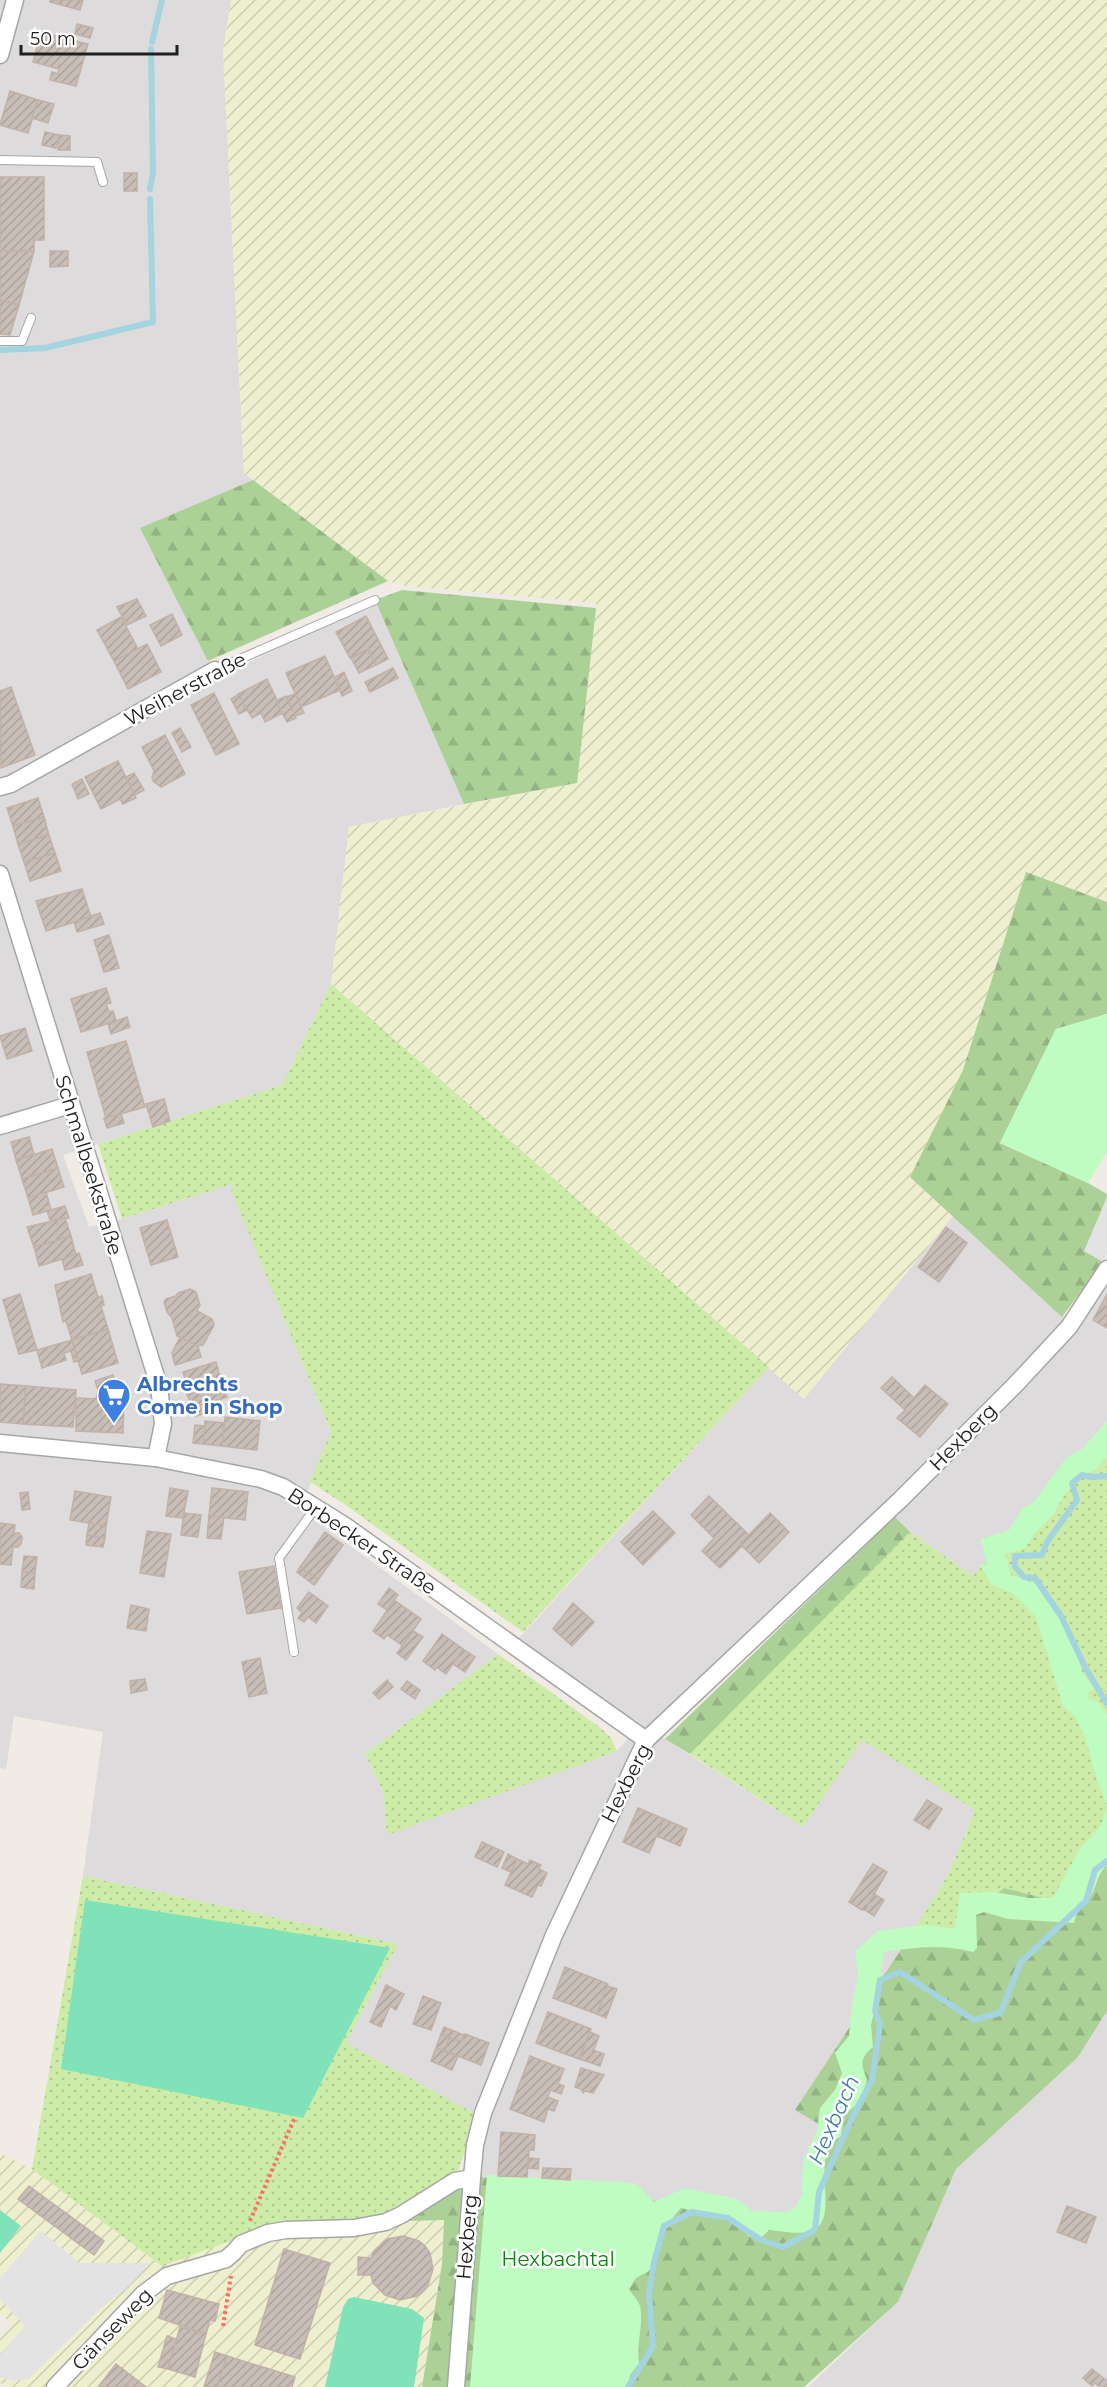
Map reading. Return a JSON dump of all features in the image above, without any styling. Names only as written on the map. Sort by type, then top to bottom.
[{"type":"street","points":[[0,55],[15,0]]},
{"type":"street","name":"Weiherstraße","points":[[0,787],[11,784],[215,670]]},
{"type":"street","name":"Schmalbeekstraße","points":[[0,874],[70,1106],[159,1386],[163,1424],[156,1458]]},
{"type":"street","points":[[0,1126],[70,1106]]},
{"type":"street","name":"Hexberg","points":[[456,2387],[475,2145],[483,2113],[549,1946],[646,1740],[901,1499],[1016,1384],[1069,1327],[1107,1269]]},
{"type":"street","name":"Borbecker Straße","points":[[0,1443],[156,1458],[261,1479],[283,1487],[316,1507],[646,1740]]},
{"type":"street","name":"Gänseweg","points":[[55,2387],[143,2294],[167,2276],[226,2259],[241,2244],[268,2233],[286,2230],[354,2228],[386,2222],[419,2205],[455,2181],[472,2178]]},
{"type":"lane","points":[[0,160],[97,162],[103,182]]},
{"type":"lane","points":[[0,341],[22,341],[31,318]]},
{"type":"lane","name":"Weiherstraße","points":[[215,670],[375,600]]},
{"type":"lane","points":[[294,1652],[279,1558],[316,1507]]},
{"type":"shaded area","points":[[0,0],[231,0],[223,51],[244,473],[253,480],[140,528],[218,678],[375,600],[464,804],[349,827],[331,984],[282,1085],[63,1155],[89,1227],[122,1219],[235,1183],[232,1190],[331,1433],[300,1509],[498,1654],[365,1754],[383,1791],[387,1834],[617,1751],[640,1725],[519,1638],[769,1367],[804,1398],[953,1216],[1078,1330],[1107,1283],[1107,1453],[1004,1569],[973,1576],[910,1532],[883,1506],[646,1727],[803,1827],[862,1739],[975,1810],[948,1875],[796,2110],[824,2126],[800,2220],[473,2176],[479,2116],[346,2043],[398,1944],[83,1876],[103,1732],[14,1716],[6,1769],[0,1768]]},
{"type":"shaded area","points":[[1107,1197],[1107,1253],[1103,1262],[1084,1251]]},
{"type":"shaded area","points":[[1107,2011],[1107,2387],[808,2387],[898,2302],[956,2169],[1078,2057]]},
{"type":"shaded area","points":[[41,2231],[79,2263],[149,2263],[130,2285],[101,2308],[28,2379],[14,2381],[0,2377],[0,2355],[25,2326],[0,2299],[0,2278]]},
{"type":"green space","points":[[231,0],[1107,0],[1107,902],[1026,873],[963,1070],[910,1177],[953,1216],[804,1399],[331,984],[349,827],[577,783],[596,603],[406,586],[388,581],[244,473],[223,51]]},
{"type":"green space","points":[[253,480],[388,581],[208,661],[140,528]]},
{"type":"green space","points":[[402,590],[596,608],[577,783],[464,804],[375,600]]},
{"type":"green space","points":[[1026,872],[1107,902],[1107,1014],[1056,1029],[1000,1143],[1107,1194],[1103,1262],[1062,1317],[910,1177],[963,1070]]},
{"type":"green space","points":[[331,984],[769,1367],[523,1632],[310,1482],[331,1432],[231,1190],[235,1183],[122,1219],[98,1144],[282,1085]]},
{"type":"green space","points":[[1107,1014],[1107,1152],[1088,1183],[1000,1143],[1056,1029]]},
{"type":"green space","points":[[1107,1421],[1107,1457],[1064,1495],[1053,1515],[1035,1533],[1024,1549],[1005,1554],[1011,1575],[1039,1585],[1063,1617],[1080,1655],[1081,1670],[1094,1689],[1088,1692],[1089,1699],[1099,1703],[1107,1715],[1107,1804],[1097,1780],[1085,1737],[1076,1718],[1063,1706],[1036,1617],[1012,1593],[992,1585],[979,1564],[987,1565],[981,1539],[1009,1530],[1023,1508],[1034,1502],[1066,1458],[1082,1449]]},
{"type":"green space","points":[[1107,1453],[1107,1827],[1066,1904],[968,1949],[908,1939],[948,1875],[975,1810],[862,1740],[803,1827],[690,1754],[910,1532],[973,1576],[983,1563],[1004,1568],[1001,1550]]},
{"type":"green space","points":[[895,1517],[910,1532],[690,1754],[665,1739]]},
{"type":"green space","points":[[498,1654],[602,1729],[611,1738],[617,1751],[387,1835],[383,1791],[365,1754]]},
{"type":"green space","name":"Hexbachtal","points":[[1107,1808],[1107,1865],[1074,1923],[1008,1919],[984,1912],[976,1915],[977,1948],[973,1952],[929,1947],[884,1952],[882,1980],[871,2025],[873,2047],[862,2062],[867,2079],[861,2102],[844,2114],[841,2136],[831,2145],[826,2156],[824,2217],[819,2226],[801,2233],[769,2230],[760,2239],[748,2236],[738,2222],[681,2208],[664,2228],[649,2271],[636,2278],[629,2289],[640,2306],[641,2319],[639,2363],[630,2375],[628,2387],[470,2387],[487,2175],[636,2183],[654,2202],[685,2188],[737,2199],[752,2211],[788,2212],[796,2206],[802,2194],[803,2160],[817,2131],[820,2108],[835,2090],[842,2073],[835,2053],[849,2036],[858,1974],[855,1951],[878,1931],[926,1925],[955,1929],[960,1893],[994,1892],[1029,1898],[1053,1898],[1080,1849],[1100,1827]]},
{"type":"green space","points":[[1107,1827],[1107,2011],[1078,2057],[956,2169],[898,2302],[804,2387],[422,2387],[442,2264],[444,2220],[403,2221],[473,2176],[800,2220],[824,2127],[795,2110],[908,1939],[968,1949],[976,1912],[1004,1888],[1066,1904]]},
{"type":"green space","points":[[83,1876],[398,1944],[346,2043],[479,2116],[454,2180],[376,2221],[279,2223],[162,2266],[32,2169]]},
{"type":"green space","points":[[85,1900],[390,1948],[303,2118],[61,2069]]},
{"type":"green space","points":[[0,2153],[32,2169],[162,2265],[279,2223],[444,2219],[442,2264],[422,2387],[4,2387],[0,2382],[0,2338],[11,2323],[0,2314]]},
{"type":"green space","points":[[0,2210],[21,2226],[0,2253]]},
{"type":"green space","points":[[354,2297],[412,2309],[424,2318],[414,2387],[325,2387],[343,2307],[348,2299]]},
{"type":"building","points":[[50,0],[83,0],[80,10],[50,2]]},
{"type":"building","points":[[77,24],[93,28],[90,38],[75,34]]},
{"type":"building","points":[[41,32],[88,44],[76,86],[50,80],[52,72],[58,74],[59,69],[33,62]]},
{"type":"building","points":[[10,91],[38,100],[28,133],[0,125]]},
{"type":"building","points":[[38,100],[54,104],[48,123],[32,118]]},
{"type":"building","points":[[45,132],[59,135],[56,148],[42,145]]},
{"type":"building","points":[[59,135],[70,136],[70,150],[58,150]]},
{"type":"building","points":[[124,173],[137,173],[137,191],[124,191]]},
{"type":"building","points":[[0,177],[44,177],[44,240],[34,240],[34,251],[0,251]]},
{"type":"building","points":[[0,251],[34,251],[19,305],[0,300]]},
{"type":"building","points":[[50,251],[68,251],[68,266],[50,267]]},
{"type":"building","points":[[0,300],[19,305],[10,335],[0,334]]},
{"type":"building","points":[[137,599],[146,616],[127,625],[117,607]]},
{"type":"building","points":[[172,614],[182,635],[161,646],[150,625]]},
{"type":"building","points":[[366,616],[388,659],[376,665],[368,649],[350,658],[336,632]]},
{"type":"building","points":[[121,617],[138,649],[114,661],[97,630]]},
{"type":"building","points":[[147,644],[161,672],[128,689],[114,661]]},
{"type":"building","points":[[368,649],[376,665],[359,673],[351,658]]},
{"type":"building","points":[[325,656],[340,690],[301,707],[286,673]]},
{"type":"building","points":[[393,668],[398,678],[370,692],[365,682]]},
{"type":"building","points":[[344,672],[352,691],[342,696],[335,677]]},
{"type":"building","points":[[267,679],[283,713],[265,722],[261,713],[252,718],[238,694]]},
{"type":"building","points":[[11,687],[35,755],[1,768],[0,691]]},
{"type":"building","points":[[214,693],[239,744],[216,755],[191,705]]},
{"type":"building","points":[[239,694],[247,710],[239,714],[231,699]]},
{"type":"building","points":[[295,694],[304,713],[295,716],[287,697]]},
{"type":"building","points":[[286,696],[296,718],[287,722],[276,701]]},
{"type":"building","points":[[180,728],[191,747],[182,752],[172,733]]},
{"type":"building","points":[[165,735],[185,774],[161,787],[153,781],[154,771],[142,747]]},
{"type":"building","points":[[118,761],[136,798],[123,804],[120,799],[101,809],[85,777]]},
{"type":"building","points":[[134,773],[144,790],[135,795],[126,777]]},
{"type":"building","points":[[82,779],[89,794],[78,799],[72,784]]},
{"type":"building","points":[[38,798],[44,817],[13,826],[7,808]]},
{"type":"building","points":[[44,817],[49,835],[18,844],[13,826]]},
{"type":"building","points":[[49,835],[55,853],[24,862],[18,844]]},
{"type":"building","points":[[55,853],[61,871],[30,881],[24,862]]},
{"type":"building","points":[[82,889],[91,917],[46,931],[36,901]]},
{"type":"building","points":[[100,913],[104,924],[77,932],[74,922]]},
{"type":"building","points":[[109,935],[119,968],[104,972],[94,940]]},
{"type":"building","points":[[106,988],[111,1003],[106,1004],[109,1012],[113,1011],[116,1021],[81,1032],[71,999]]},
{"type":"building","points":[[127,1017],[130,1027],[111,1034],[108,1024]]},
{"type":"building","points":[[25,1028],[32,1051],[7,1059],[0,1036]]},
{"type":"building","points":[[126,1041],[145,1107],[106,1118],[87,1052]]},
{"type":"building","points":[[164,1099],[170,1121],[153,1127],[146,1104]]},
{"type":"building","points":[[121,1114],[124,1123],[107,1128],[104,1118]]},
{"type":"building","points":[[29,1137],[34,1154],[16,1160],[11,1142]]},
{"type":"building","points":[[52,1149],[58,1168],[22,1179],[16,1160]]},
{"type":"building","points":[[58,1168],[64,1187],[28,1198],[22,1179]]},
{"type":"building","points":[[46,1192],[51,1210],[33,1215],[28,1198]]},
{"type":"building","points":[[65,1206],[69,1218],[50,1220],[47,1211]]},
{"type":"building","points":[[65,1218],[71,1236],[34,1247],[27,1227]]},
{"type":"building","points":[[167,1220],[178,1257],[151,1265],[140,1228]]},
{"type":"building","points":[[946,1227],[967,1243],[939,1282],[918,1267]]},
{"type":"building","points":[[71,1236],[76,1255],[39,1266],[34,1247]]},
{"type":"building","points":[[79,1253],[83,1265],[65,1270],[62,1259]]},
{"type":"building","points":[[91,1274],[98,1297],[102,1296],[104,1305],[101,1306],[108,1329],[72,1340],[66,1321],[63,1322],[55,1285]]},
{"type":"building","points":[[190,1289],[196,1292],[200,1305],[197,1311],[212,1319],[214,1325],[203,1345],[197,1346],[177,1336],[164,1302]]},
{"type":"building","points":[[20,1294],[37,1350],[19,1354],[3,1300]]},
{"type":"building","points":[[1107,1294],[1107,1328],[1093,1320]]},
{"type":"building","points":[[108,1329],[118,1363],[82,1374],[72,1340]]},
{"type":"building","points":[[180,1337],[198,1346],[201,1357],[175,1365],[172,1353]]},
{"type":"building","points":[[72,1340],[78,1361],[74,1362],[71,1351],[64,1353],[66,1360],[42,1368],[37,1350]]},
{"type":"building","points":[[216,1362],[221,1380],[185,1391],[183,1385],[186,1381],[183,1372]]},
{"type":"building","points":[[113,1375],[116,1385],[98,1390],[95,1381]]},
{"type":"building","points":[[892,1377],[914,1398],[925,1385],[948,1404],[920,1437],[897,1418],[905,1410],[881,1388]]},
{"type":"building","points":[[221,1380],[227,1397],[194,1408],[185,1391]]},
{"type":"building","points":[[0,1384],[26,1386],[23,1424],[0,1422]]},
{"type":"building","points":[[116,1385],[120,1399],[96,1398],[98,1390]]},
{"type":"building","points":[[26,1386],[76,1390],[73,1427],[23,1424]]},
{"type":"building","points":[[76,1398],[124,1400],[123,1433],[76,1431]]},
{"type":"building","points":[[212,1402],[214,1411],[196,1416],[194,1408]]},
{"type":"building","points":[[225,1417],[260,1421],[257,1450],[222,1446]]},
{"type":"building","points":[[205,1421],[224,1423],[222,1446],[203,1444]]},
{"type":"building","points":[[195,1425],[205,1426],[203,1444],[193,1443]]},
{"type":"building","points":[[170,1488],[188,1491],[183,1518],[166,1516]]},
{"type":"building","points":[[212,1488],[248,1492],[245,1520],[209,1516]]},
{"type":"building","points":[[75,1491],[111,1497],[106,1526],[70,1520]]},
{"type":"building","points":[[28,1492],[30,1509],[22,1510],[20,1493]]},
{"type":"building","points":[[709,1496],[749,1535],[740,1544],[742,1546],[720,1568],[702,1551],[714,1538],[691,1515]]},
{"type":"building","points":[[653,1511],[675,1533],[643,1565],[621,1542]]},
{"type":"building","points":[[184,1513],[201,1515],[198,1537],[181,1535]]},
{"type":"building","points":[[770,1513],[789,1532],[759,1563],[740,1544]]},
{"type":"building","points":[[209,1516],[224,1517],[221,1539],[207,1538]]},
{"type":"building","points":[[0,1523],[15,1525],[14,1533],[19,1533],[22,1537],[21,1544],[13,1547],[11,1565],[0,1564]]},
{"type":"building","points":[[89,1523],[106,1526],[105,1538],[87,1535]]},
{"type":"building","points":[[147,1531],[171,1534],[164,1577],[140,1573]]},
{"type":"building","points":[[325,1532],[343,1545],[318,1580],[300,1567]]},
{"type":"building","points":[[87,1535],[105,1538],[103,1547],[86,1545]]},
{"type":"building","points":[[24,1556],[37,1557],[35,1573],[22,1572]]},
{"type":"building","points":[[274,1566],[281,1608],[247,1614],[239,1572]]},
{"type":"building","points":[[300,1567],[318,1580],[314,1585],[297,1572]]},
{"type":"building","points":[[22,1572],[35,1573],[34,1589],[21,1587]]},
{"type":"building","points":[[389,1588],[398,1595],[387,1610],[378,1604]]},
{"type":"building","points":[[309,1592],[328,1606],[316,1623],[308,1617],[304,1622],[298,1618],[302,1613],[297,1608]]},
{"type":"building","points":[[394,1600],[421,1619],[403,1646],[387,1635],[384,1639],[373,1631]]},
{"type":"building","points":[[573,1603],[594,1622],[572,1646],[553,1629]]},
{"type":"building","points":[[131,1605],[149,1609],[146,1631],[127,1628]]},
{"type":"building","points":[[413,1631],[423,1637],[406,1660],[397,1653]]},
{"type":"building","points":[[442,1634],[463,1649],[446,1674],[436,1667],[435,1670],[423,1661]]},
{"type":"building","points":[[463,1649],[475,1657],[465,1672],[453,1664]]},
{"type":"building","points":[[260,1658],[267,1693],[249,1697],[242,1662]]},
{"type":"building","points":[[145,1679],[147,1690],[131,1693],[130,1681]]},
{"type":"building","points":[[387,1680],[393,1687],[379,1699],[373,1693]]},
{"type":"building","points":[[407,1681],[420,1690],[415,1699],[401,1689]]},
{"type":"building","points":[[927,1800],[942,1809],[929,1829],[914,1820]]},
{"type":"building","points":[[638,1808],[664,1819],[649,1853],[623,1842]]},
{"type":"building","points":[[664,1819],[687,1829],[680,1846],[657,1836]]},
{"type":"building","points":[[482,1842],[504,1852],[497,1867],[475,1857]]},
{"type":"building","points":[[508,1854],[517,1859],[511,1872],[502,1868]]},
{"type":"building","points":[[517,1859],[528,1864],[530,1860],[541,1865],[539,1869],[547,1873],[541,1886],[538,1885],[532,1897],[505,1885]]},
{"type":"building","points":[[873,1864],[887,1872],[865,1910],[862,1910],[849,1902]]},
{"type":"building","points":[[874,1894],[884,1900],[874,1916],[865,1910]]},
{"type":"building","points":[[565,1967],[608,1984],[597,2014],[553,1998]]},
{"type":"building","points":[[386,1985],[404,1994],[396,2010],[390,2006],[381,2027],[370,2022]]},
{"type":"building","points":[[607,1986],[617,1989],[606,2018],[597,2014]]},
{"type":"building","points":[[423,1996],[441,2003],[431,2030],[413,2024]]},
{"type":"building","points":[[548,2012],[591,2029],[579,2059],[536,2043]]},
{"type":"building","points":[[444,2027],[464,2035],[461,2042],[441,2034]]},
{"type":"building","points":[[590,2032],[599,2036],[589,2062],[580,2059]]},
{"type":"building","points":[[441,2034],[449,2038],[445,2051],[436,2048]]},
{"type":"building","points":[[465,2034],[489,2043],[481,2065],[445,2051],[449,2038],[461,2042]]},
{"type":"building","points":[[436,2048],[458,2056],[452,2070],[431,2061]]},
{"type":"building","points":[[593,2050],[604,2054],[600,2066],[589,2062]]},
{"type":"building","points":[[530,2056],[564,2069],[558,2084],[564,2086],[561,2094],[550,2090],[548,2097],[558,2101],[554,2111],[548,2109],[544,2122],[510,2109]]},
{"type":"building","points":[[581,2068],[604,2075],[593,2093],[586,2091],[583,2093],[581,2089],[575,2087]]},
{"type":"building","points":[[501,2132],[535,2135],[534,2150],[529,2150],[527,2177],[498,2176]]},
{"type":"building","points":[[529,2158],[539,2159],[538,2169],[528,2168]]},
{"type":"building","points":[[543,2168],[571,2169],[570,2180],[542,2178]]},
{"type":"building","points":[[29,2186],[104,2241],[94,2255],[18,2199]]},
{"type":"building","points":[[1067,2206],[1096,2217],[1086,2243],[1057,2232]]},
{"type":"building","points":[[403,2236],[419,2241],[425,2246],[430,2253],[433,2269],[428,2285],[423,2291],[417,2296],[400,2300],[385,2295],[373,2283],[371,2275],[358,2275],[358,2257],[371,2258],[374,2251],[387,2239]]},
{"type":"building","points":[[284,2249],[330,2263],[300,2359],[255,2345]]},
{"type":"building","points":[[167,2290],[219,2304],[215,2321],[210,2320],[206,2334],[159,2318]]},
{"type":"building","points":[[180,2327],[206,2334],[195,2377],[168,2369]]},
{"type":"building","points":[[167,2336],[176,2339],[168,2369],[158,2367]]},
{"type":"building","points":[[215,2352],[227,2356],[217,2387],[204,2387]]},
{"type":"building","points":[[227,2356],[295,2377],[292,2387],[217,2387]]},
{"type":"building","points":[[116,2364],[133,2377],[126,2387],[98,2387]]},
{"type":"building","points":[[1092,2369],[1107,2381],[1107,2387],[1100,2387],[1095,2383],[1092,2386],[1083,2378]]},
{"type":"building","points":[[133,2377],[146,2387],[126,2387]]},
{"type":"waterway","points":[[152,42],[162,0]]},
{"type":"waterway","points":[[150,189],[153,172],[151,49]]},
{"type":"waterway","points":[[0,350],[45,348],[153,322],[150,199]]},
{"type":"waterway","name":"Hexbach","points":[[1107,1476],[1082,1475],[1072,1483],[1077,1500],[1047,1542],[1042,1555],[1015,1556],[1015,1567],[1024,1577],[1035,1578],[1061,1616],[1085,1667],[1107,1704]]},
{"type":"waterway","name":"Hexbach","points":[[628,2387],[653,2346],[649,2294],[654,2262],[664,2226],[692,2212],[728,2218],[761,2240],[783,2247],[815,2230],[819,2192],[851,2120],[872,2080],[880,2025],[875,2011],[880,1980],[900,1972],[974,2020],[1000,2013],[1021,1962],[1086,1901],[1095,1870],[1107,1861]]},
{"type":"place","name":"Albrechts Come in Shop","points":[[114,1424]]}]
